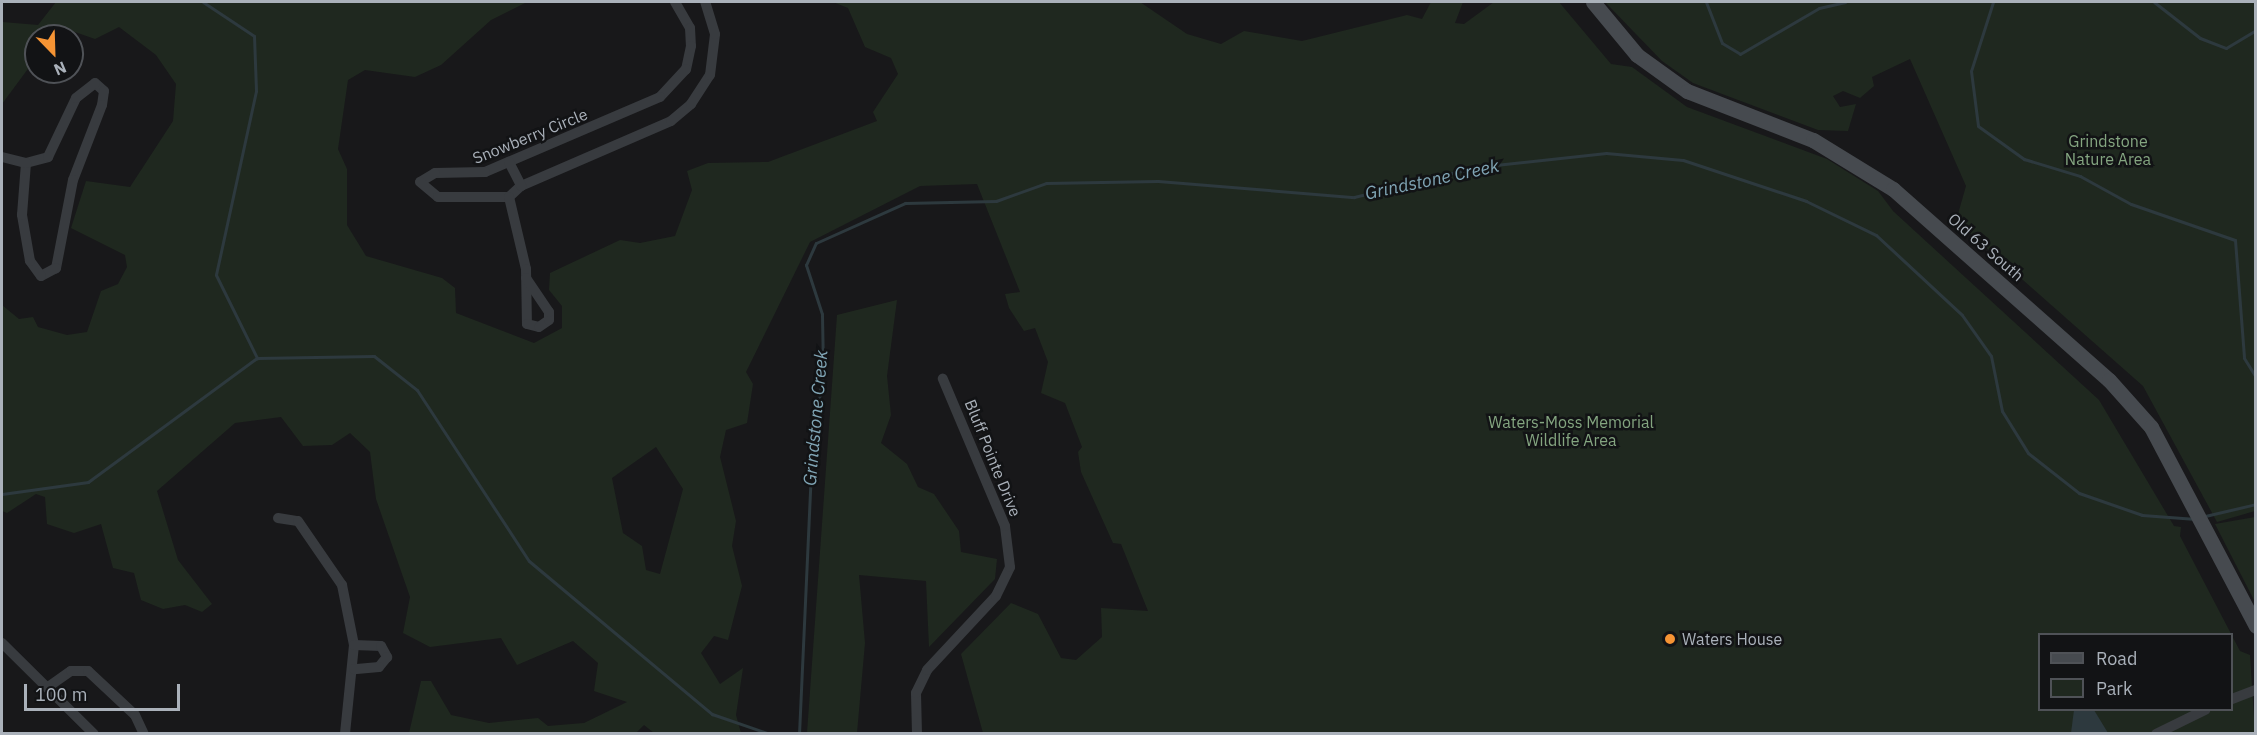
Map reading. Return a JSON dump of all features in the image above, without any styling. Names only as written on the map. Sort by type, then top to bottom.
[{"type":"main road","name":"Old 63 South","points":[[1593,2],[1637,55],[1679,86],[1813,140],[1893,189],[2109,380],[2151,427],[2256,626]]},
{"type":"street","name":"Snowberry Circle","points":[[509,197],[438,197],[420,182],[435,173],[471,176],[509,162],[646,105],[676,84],[691,46],[690,28],[675,2]]},
{"type":"street","points":[[526,278],[509,197],[521,186],[671,122],[691,104],[704,89],[715,56],[705,2]]},
{"type":"street","points":[[2,157],[26,163],[48,157],[82,88],[100,86],[102,105],[73,180],[56,268],[47,276],[36,274],[30,261],[22,215],[26,163]]},
{"type":"street","points":[[509,162],[521,186]]},
{"type":"street","name":"Bluff Pointe Drive","points":[[917,734],[916,693],[927,670],[996,596],[1010,567],[1005,526],[943,379]]},
{"type":"street","points":[[278,518],[298,521],[332,564],[348,606],[354,645],[354,669],[345,734]]},
{"type":"street","points":[[2,643],[94,734]]},
{"type":"street","points":[[354,645],[381,646],[387,657],[379,668],[354,669]]},
{"type":"street","points":[[48,687],[71,670],[88,671],[135,715],[144,734]]},
{"type":"street","points":[[2233,699],[2256,690]]},
{"type":"street","points":[[2156,734],[2203,711]]},
{"type":"green space","name":"Waters-Moss Memorial Wildlife Area","points":[[56,2],[527,2],[491,20],[441,65],[415,77],[365,70],[348,80],[338,149],[347,169],[347,225],[366,256],[442,278],[455,288],[456,313],[534,343],[562,328],[562,306],[549,290],[550,273],[620,240],[640,243],[675,236],[692,190],[687,171],[708,163],[768,162],[877,121],[873,112],[898,74],[891,58],[865,47],[848,8],[833,2],[1140,2],[1187,34],[1221,44],[1244,31],[1302,41],[1407,15],[1422,19],[1431,2],[1463,2],[1455,23],[1464,24],[1494,2],[1559,2],[1611,64],[1632,67],[1687,107],[1827,159],[1878,191],[1893,211],[2099,400],[2174,526],[2181,527],[2180,536],[2230,633],[2038,633],[2038,711],[2233,711],[2233,638],[2240,651],[2250,655],[2255,733],[983,733],[961,654],[1011,603],[1038,614],[1061,658],[1076,660],[1102,637],[1101,608],[1148,611],[1121,544],[1113,543],[1081,472],[1078,452],[1082,447],[1065,403],[1041,393],[1048,362],[1035,328],[1024,331],[1009,308],[1005,294],[1020,292],[977,184],[920,186],[810,242],[746,372],[753,384],[747,423],[726,430],[720,457],[736,521],[732,546],[742,586],[728,640],[714,636],[701,653],[720,684],[743,668],[736,715],[741,733],[654,733],[644,725],[635,734],[409,733],[421,681],[431,681],[451,715],[489,723],[538,718],[548,726],[584,723],[627,702],[594,691],[598,663],[573,641],[517,665],[501,638],[430,647],[403,633],[410,597],[376,499],[370,452],[350,433],[332,445],[303,446],[281,417],[235,423],[157,491],[178,560],[212,604],[202,612],[185,605],[163,609],[141,600],[134,573],[113,568],[101,524],[74,533],[47,524],[45,497],[36,494],[7,513],[2,511],[2,305],[19,319],[33,317],[38,327],[67,335],[87,332],[101,291],[118,284],[127,267],[125,255],[71,228],[86,181],[130,187],[173,121],[176,84],[156,55],[119,27],[95,39],[84,35],[84,24],[39,24]],"holes":[[[656,447],[683,489],[660,574],[646,570],[642,546],[623,533],[612,478]]]},
{"type":"green space","name":"Grindstone Nature Area","points":[[1605,2],[2255,2],[2255,511],[2217,522],[2143,386],[1956,221],[1966,186],[1910,59],[1872,77],[1874,86],[1860,98],[1843,91],[1833,96],[1840,107],[1856,104],[1848,131],[1818,130],[1693,83],[1662,61]]},
{"type":"green space","points":[[2,22],[26,24],[24,24],[24,74],[2,104]]},
{"type":"green space","points":[[897,300],[887,376],[891,415],[881,443],[907,464],[918,487],[934,494],[959,531],[961,552],[997,559],[995,579],[929,647],[926,581],[859,575],[865,643],[857,733],[807,733],[837,315]]},
{"type":"green space","points":[[2256,517],[2255,602],[2215,524]]},
{"type":"shaded area","points":[[2074,711],[2095,711],[2108,733],[2071,733]]},
{"type":"waterway","points":[[203,2],[254,36],[256,91],[216,275],[257,358],[374,356],[417,390],[529,561],[712,714],[770,734]]},
{"type":"waterway","points":[[1706,2],[1722,43],[1740,54],[1819,8],[1845,2]]},
{"type":"waterway","name":"Grindstone Creek","points":[[1993,2],[1971,71],[1978,126],[2024,159],[2080,176],[2131,204],[2235,240],[2244,358],[2256,377]]},
{"type":"waterway","name":"Grindstone Creek","points":[[2154,2],[2200,38],[2226,48],[2256,30]]},
{"type":"waterway","name":"Grindstone Creek","points":[[799,734],[811,465],[823,368],[822,314],[806,265],[816,243],[905,203],[996,201],[1046,183],[1158,181],[1354,197],[1477,167],[1606,153],[1683,160],[1806,201],[1876,235],[1962,315],[1991,356],[2002,411],[2028,453],[2079,493],[2142,515],[2196,519]]},
{"type":"waterway","points":[[2,494],[88,482],[257,358]]},
{"type":"waterway","name":"Grindstone Creek","points":[[2205,516],[2256,504]]},
{"type":"place","name":"Waters House","points":[[1670,639]]}]
